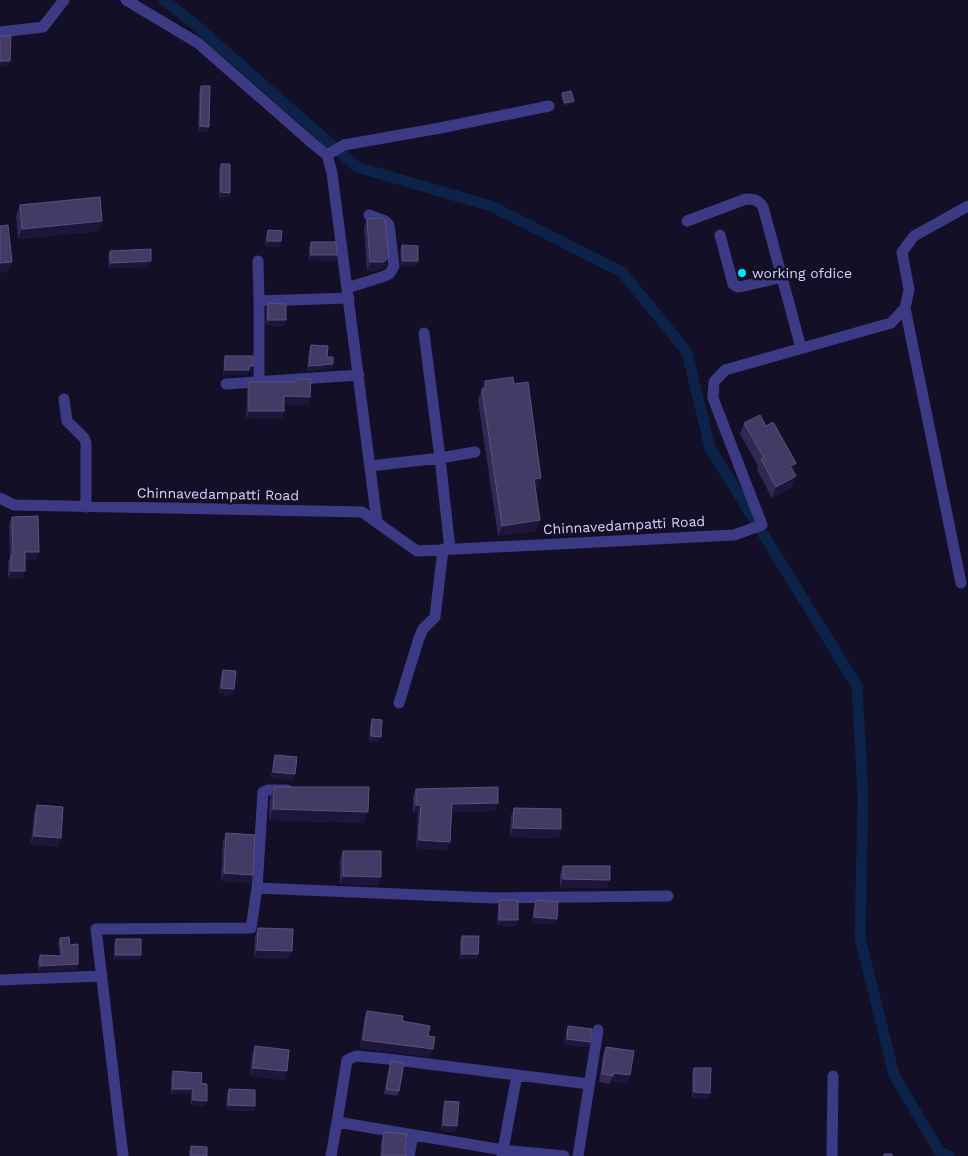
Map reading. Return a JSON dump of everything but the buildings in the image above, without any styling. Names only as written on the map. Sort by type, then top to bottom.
[{"type":"street","points":[[0,32],[43,27],[64,0]]},
{"type":"street","points":[[126,0],[198,42],[327,154],[332,173],[377,522]]},
{"type":"street","points":[[327,154],[344,145],[549,106]]},
{"type":"street","points":[[687,221],[746,199],[754,199],[760,202],[763,207],[801,348]]},
{"type":"street","points":[[961,583],[905,308],[909,290],[902,252],[914,236],[968,206]]},
{"type":"street","points":[[259,301],[348,293],[390,273],[394,266],[390,225],[369,215]]},
{"type":"street","points":[[720,234],[734,284],[738,287],[782,277]]},
{"type":"street","points":[[258,261],[259,382]]},
{"type":"street","name":"Chinnavedampatti Road","points":[[0,498],[14,506],[362,512],[417,551],[734,535],[762,525],[713,398],[714,382],[725,370],[891,323],[905,308]]},
{"type":"street","points":[[399,703],[419,638],[423,629],[435,617],[446,549],[440,458],[424,333]]},
{"type":"street","points":[[226,384],[358,375]]},
{"type":"street","points":[[64,399],[67,421],[84,438],[86,443],[86,507]]},
{"type":"street","points":[[370,466],[475,452]]},
{"type":"street","points":[[124,1156],[96,929],[251,928],[258,888],[263,792],[268,790],[296,790]]},
{"type":"street","points":[[258,888],[493,898],[668,896]]},
{"type":"street","points":[[0,980],[102,976]]},
{"type":"street","points":[[578,1156],[598,1030]]},
{"type":"street","points":[[332,1156],[347,1060],[356,1056],[589,1084]]},
{"type":"street","points":[[502,1153],[517,1075]]},
{"type":"street","points":[[832,1156],[833,1076]]},
{"type":"street","points":[[337,1122],[502,1153],[564,1156]]},
{"type":"street","points":[[409,1156],[413,1136]]},
{"type":"waterway","points":[[164,0],[192,22],[357,167],[491,206],[622,272],[687,352],[710,448],[857,686],[863,795],[860,938],[894,1075],[939,1151],[949,1156]]},
{"type":"place","name":"working ofdice","points":[[742,273]]}]
